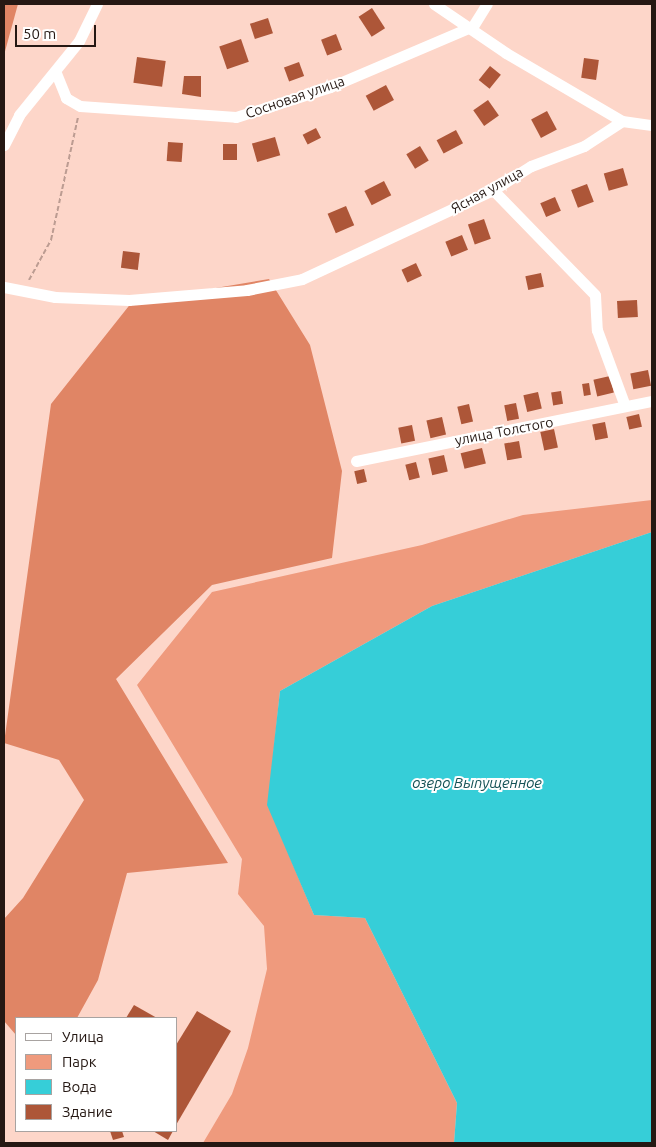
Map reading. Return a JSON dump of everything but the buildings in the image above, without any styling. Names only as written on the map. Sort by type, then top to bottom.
[{"type":"street","points":[[4,145],[8,124],[56,73],[79,41],[97,4]]},
{"type":"street","points":[[434,4],[473,26],[506,53],[622,121],[652,125]]},
{"type":"street","points":[[473,26],[488,4]]},
{"type":"street","name":"Сосновая улица","points":[[80,106],[236,117],[330,87],[473,26]]},
{"type":"street","points":[[56,73],[66,98],[80,106]]},
{"type":"street","name":"Ясная улица","points":[[4,287],[23,291],[129,300],[247,290],[323,272],[493,190],[531,166],[584,146],[622,121]]},
{"type":"street","points":[[493,190],[595,295],[597,330],[625,406]]},
{"type":"street","name":"улица Толстого","points":[[356,461],[652,401]]},
{"type":"path","points":[[23,291],[52,240],[80,106]]},
{"type":"green space","points":[[652,500],[652,532],[432,606],[280,691],[268,805],[314,915],[365,918],[457,1103],[454,1143],[203,1143],[232,1094],[248,1048],[267,969],[264,926],[238,894],[242,859],[137,685],[212,592],[422,545],[523,515]]},
{"type":"shaded area","points":[[4,4],[18,4],[4,55]]},
{"type":"shaded area","points":[[269,279],[310,345],[342,471],[332,558],[212,585],[116,679],[228,863],[127,873],[98,980],[78,1017],[15,1017],[15,1034],[4,1021],[4,919],[23,898],[84,800],[59,760],[4,743],[51,404],[132,302]]},
{"type":"water","name":"озеро Выпущенное","points":[[652,532],[652,1143],[454,1143],[457,1103],[365,918],[314,915],[267,805],[280,691],[432,606]]}]
